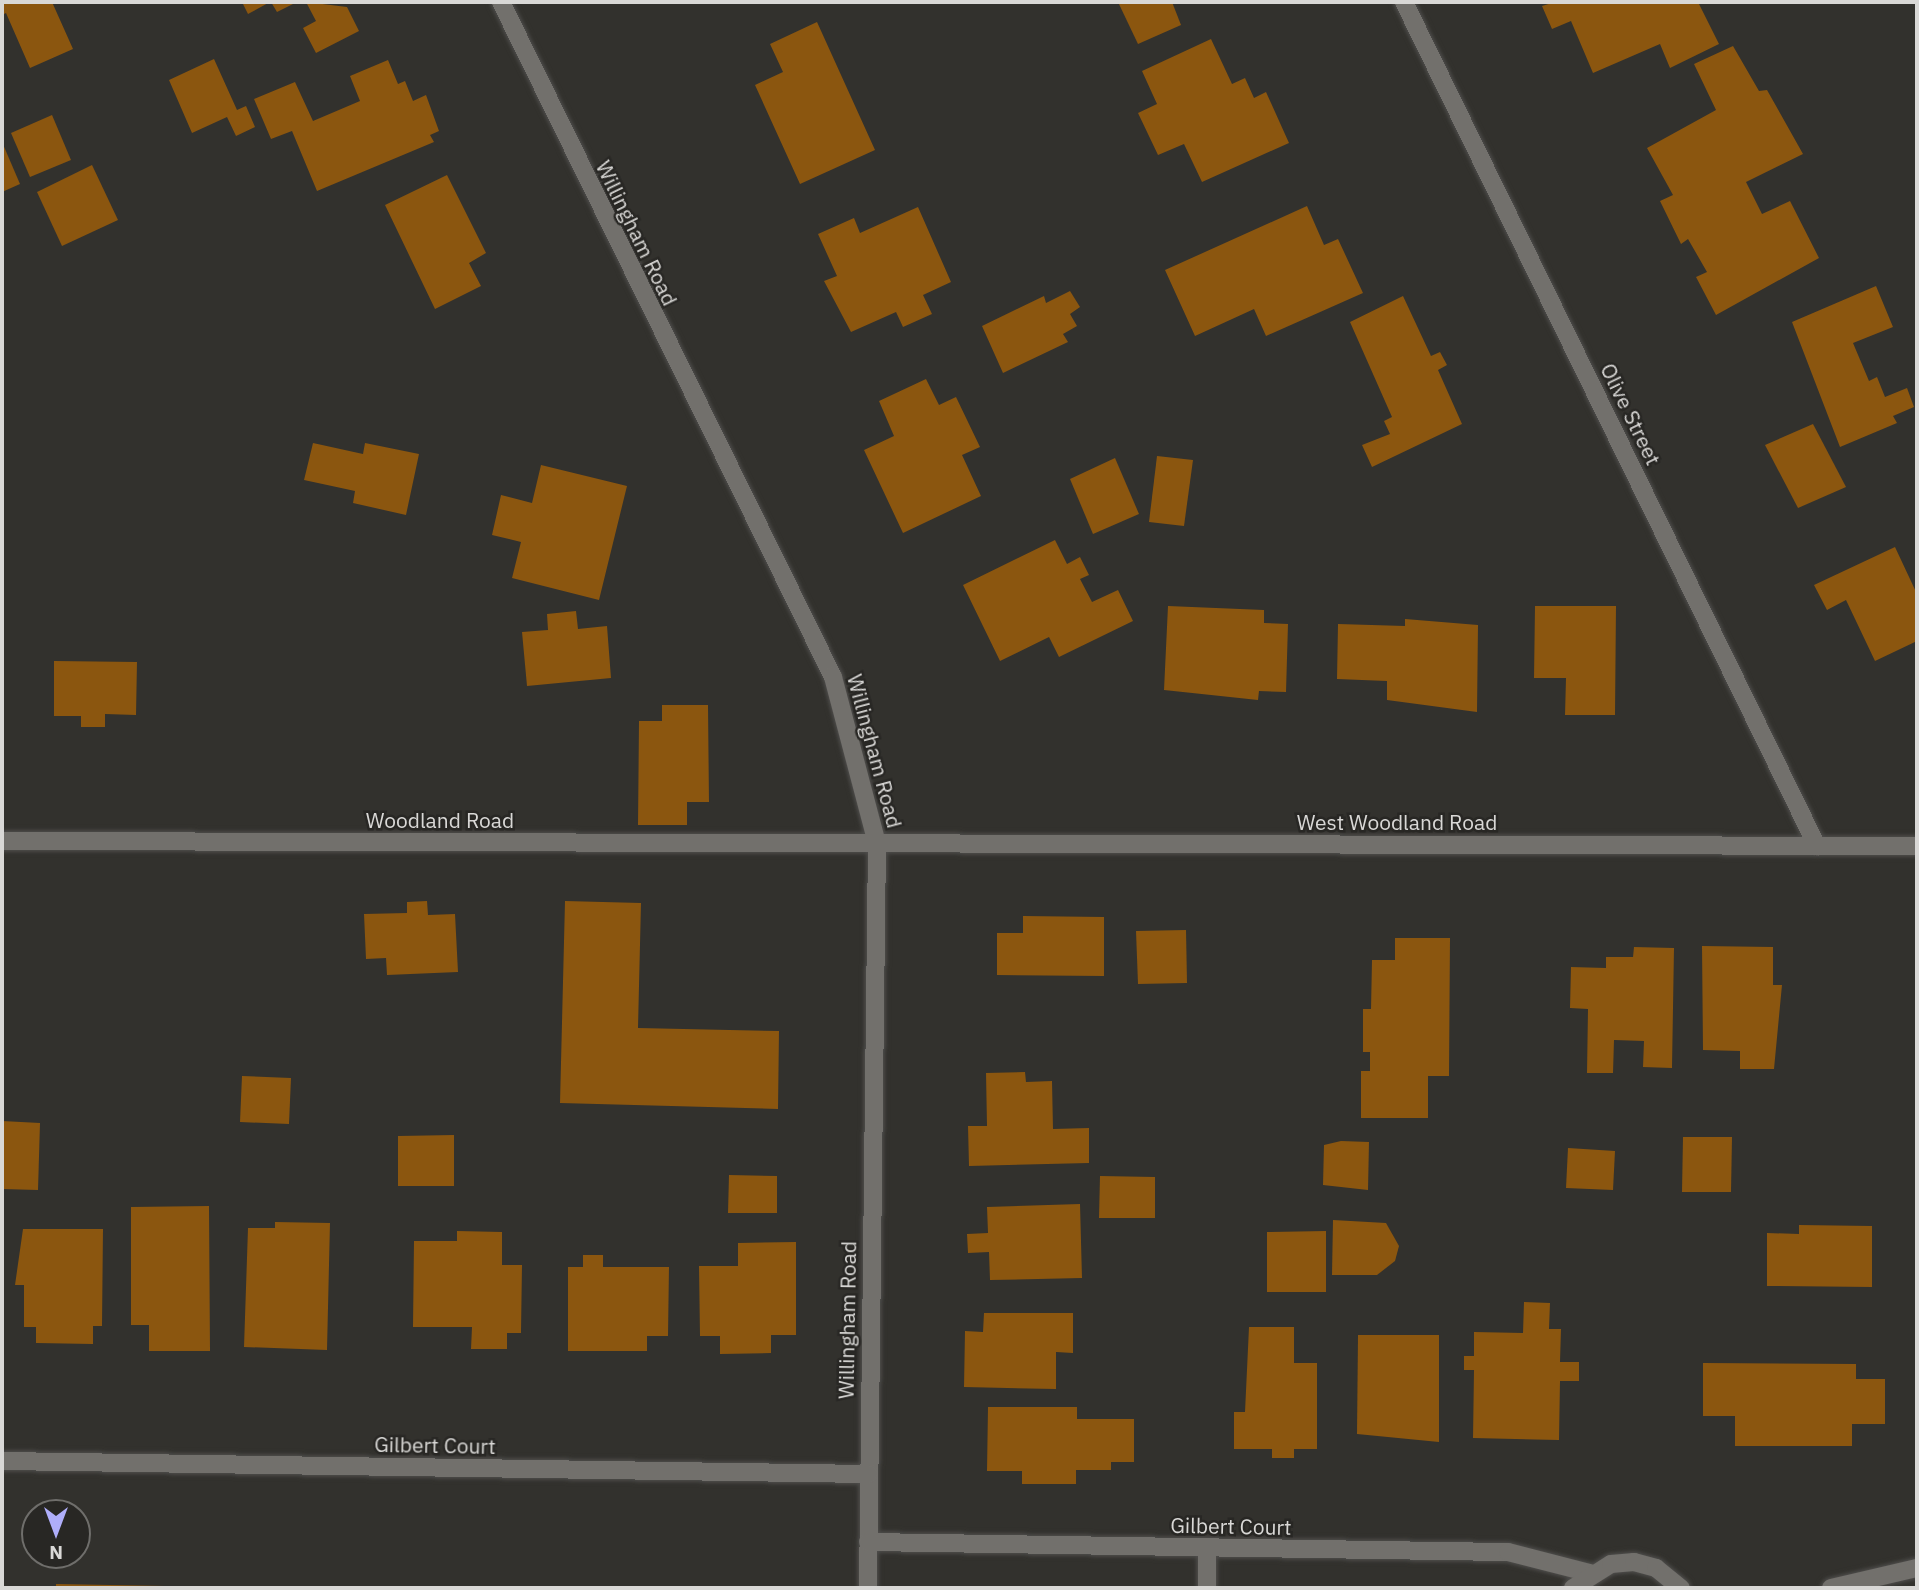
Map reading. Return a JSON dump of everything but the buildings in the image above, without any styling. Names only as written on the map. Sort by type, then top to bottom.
[{"type":"street","name":"Willingham Road","points":[[501,2],[833,677],[877,843],[868,1588]]},
{"type":"street","name":"Olive Street","points":[[1404,2],[1817,846]]},
{"type":"street","name":"Woodland Road","points":[[2,841],[877,843]]},
{"type":"street","name":"West Woodland Road","points":[[877,843],[1917,846]]},
{"type":"street","name":"Gilbert Court","points":[[2,1461],[869,1474]]},
{"type":"street","name":"Gilbert Court","points":[[868,1542],[1508,1552],[1590,1573]]},
{"type":"street","points":[[1206,1548],[1207,1588]]},
{"type":"street","points":[[1573,1588],[1590,1573],[1634,1562],[1656,1568],[1681,1588]]},
{"type":"street","points":[[1831,1588],[1917,1568]]}]
